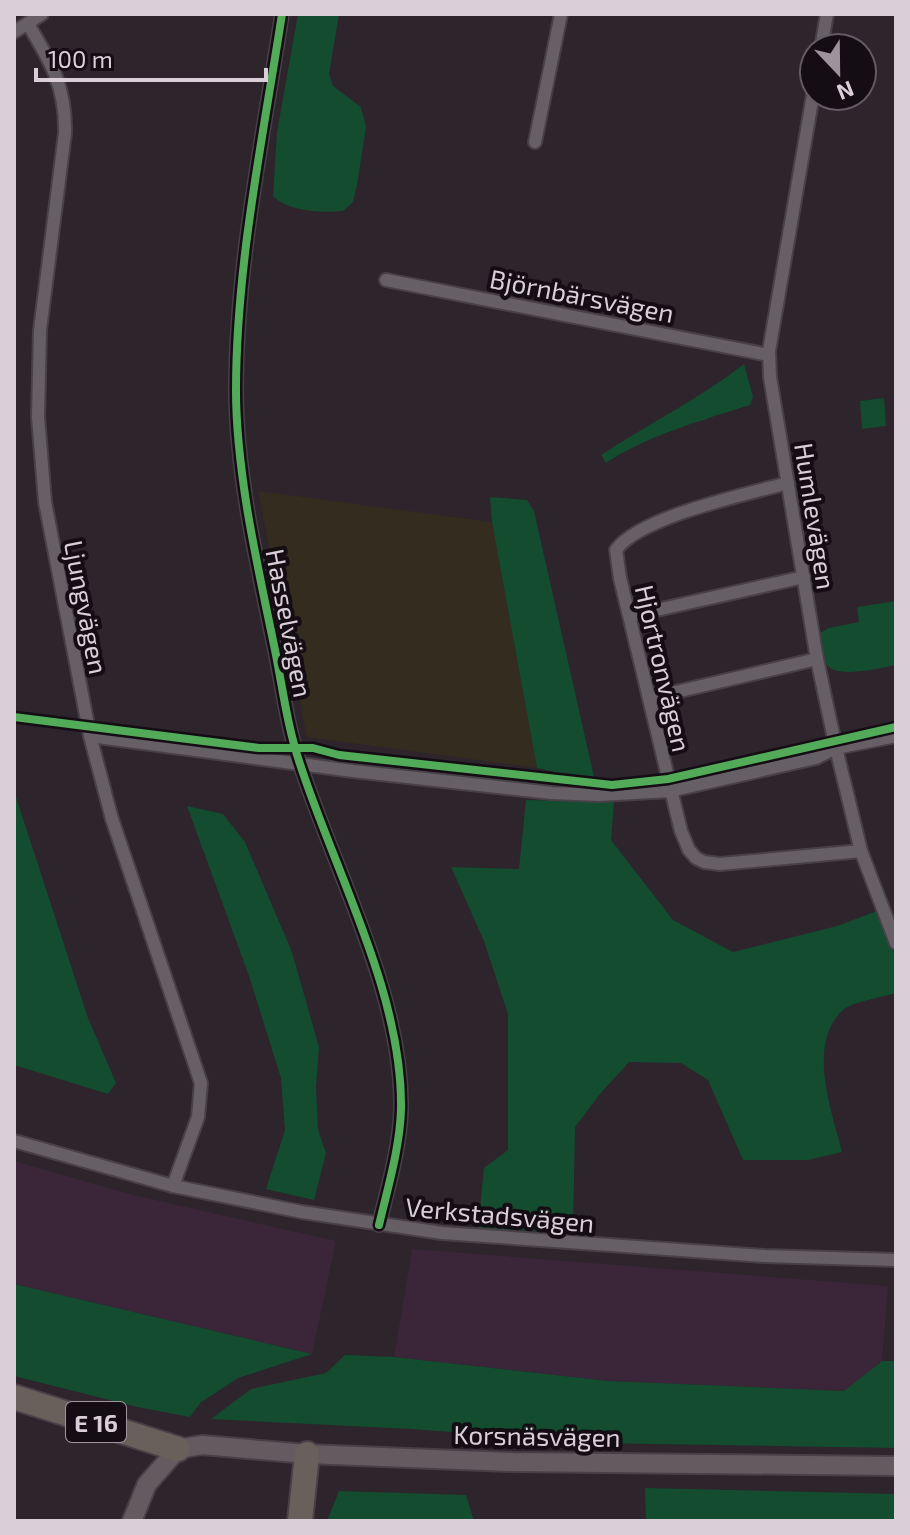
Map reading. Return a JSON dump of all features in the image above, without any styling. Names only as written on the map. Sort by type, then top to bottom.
[{"type":"highway","name":"E 16","points":[[14,1397],[178,1449]]},
{"type":"highway","points":[[300,1521],[307,1454]]},
{"type":"street","points":[[14,32],[42,14]]},
{"type":"street","name":"Hasselvägen","points":[[282,14],[248,238],[239,320],[236,390],[248,511],[299,763],[381,986],[393,1030],[401,1112],[379,1225]]},
{"type":"street","points":[[535,142],[561,14]]},
{"type":"street","name":"Ljungvägen","points":[[28,24],[56,74],[65,104],[65,133],[40,330],[38,417],[45,502],[90,736],[112,819],[201,1083],[198,1117],[173,1186]]},
{"type":"street","name":"Humlevägen","points":[[810,112],[769,355],[817,659],[836,748],[861,851],[896,943]]},
{"type":"street","name":"Björnbärsvägen","points":[[386,280],[769,355]]},
{"type":"street","name":"Hjortronvägen","points":[[788,483],[699,508],[640,530],[627,538],[616,553],[670,791],[685,842],[696,858],[704,862],[729,863],[861,851]]},
{"type":"street","points":[[630,616],[804,577]]},
{"type":"street","points":[[650,698],[817,659]]},
{"type":"street","points":[[90,736],[552,793],[599,795],[670,791],[816,758],[836,748],[896,736]]},
{"type":"street","name":"Verkstadsvägen","points":[[14,1141],[173,1186],[379,1225],[498,1238],[724,1254],[896,1260]]},
{"type":"street","name":"Korsnäsvägen","points":[[178,1449],[202,1445],[307,1454],[512,1462],[896,1466]]},
{"type":"street","points":[[132,1521],[147,1484],[178,1449]]},
{"type":"shaded area","points":[[258,491],[492,522],[537,768],[307,737]]},
{"type":"shaded area","points":[[14,1161],[133,1195],[336,1241],[312,1354],[14,1284]]},
{"type":"shaded area","points":[[412,1249],[888,1286],[882,1361],[845,1391],[609,1381],[394,1357]]},
{"type":"green space","points":[[298,14],[339,14],[329,74],[333,86],[361,107],[366,127],[353,202],[343,211],[297,208],[273,196],[277,132]]},
{"type":"green space","points":[[744,364],[753,397],[750,405],[657,437],[606,463],[601,455]]},
{"type":"green space","points":[[884,398],[886,426],[862,429],[860,401]]},
{"type":"green space","points":[[490,497],[527,500],[534,511],[595,781],[537,768]]},
{"type":"green space","points":[[896,601],[896,665],[849,672],[827,665],[818,634],[829,628],[859,622],[857,607]]},
{"type":"green space","points":[[14,791],[88,1018],[116,1083],[108,1094],[14,1065]]},
{"type":"green space","points":[[526,800],[614,802],[611,840],[673,920],[733,952],[837,926],[877,911],[896,958],[896,993],[847,1007],[832,1024],[826,1041],[825,1078],[842,1152],[808,1160],[743,1160],[708,1080],[681,1063],[629,1062],[575,1127],[573,1232],[478,1229],[484,1168],[508,1150],[508,1014],[484,941],[451,867],[519,869]]},
{"type":"green space","points":[[187,806],[223,814],[245,842],[292,952],[319,1047],[316,1087],[318,1130],[326,1153],[314,1200],[266,1189],[285,1130],[281,1078],[249,976]]},
{"type":"green space","points":[[14,1284],[312,1354],[238,1378],[200,1403],[190,1417],[137,1407],[14,1376]]},
{"type":"green space","points":[[345,1355],[394,1357],[609,1381],[844,1391],[882,1361],[896,1361],[896,1448],[593,1443],[411,1429],[211,1419],[251,1389],[326,1373]]},
{"type":"green space","points":[[645,1488],[896,1494],[896,1521],[646,1521]]},
{"type":"green space","points":[[339,1491],[466,1495],[474,1521],[327,1521]]},
{"type":"cycle path","points":[[282,14],[252,202],[241,296],[237,344],[238,435],[250,526],[292,737],[379,978],[399,1066],[400,1123],[379,1225]]},
{"type":"cycle path","points":[[14,717],[259,748],[313,748],[339,755],[612,785],[668,779],[896,727]]}]
